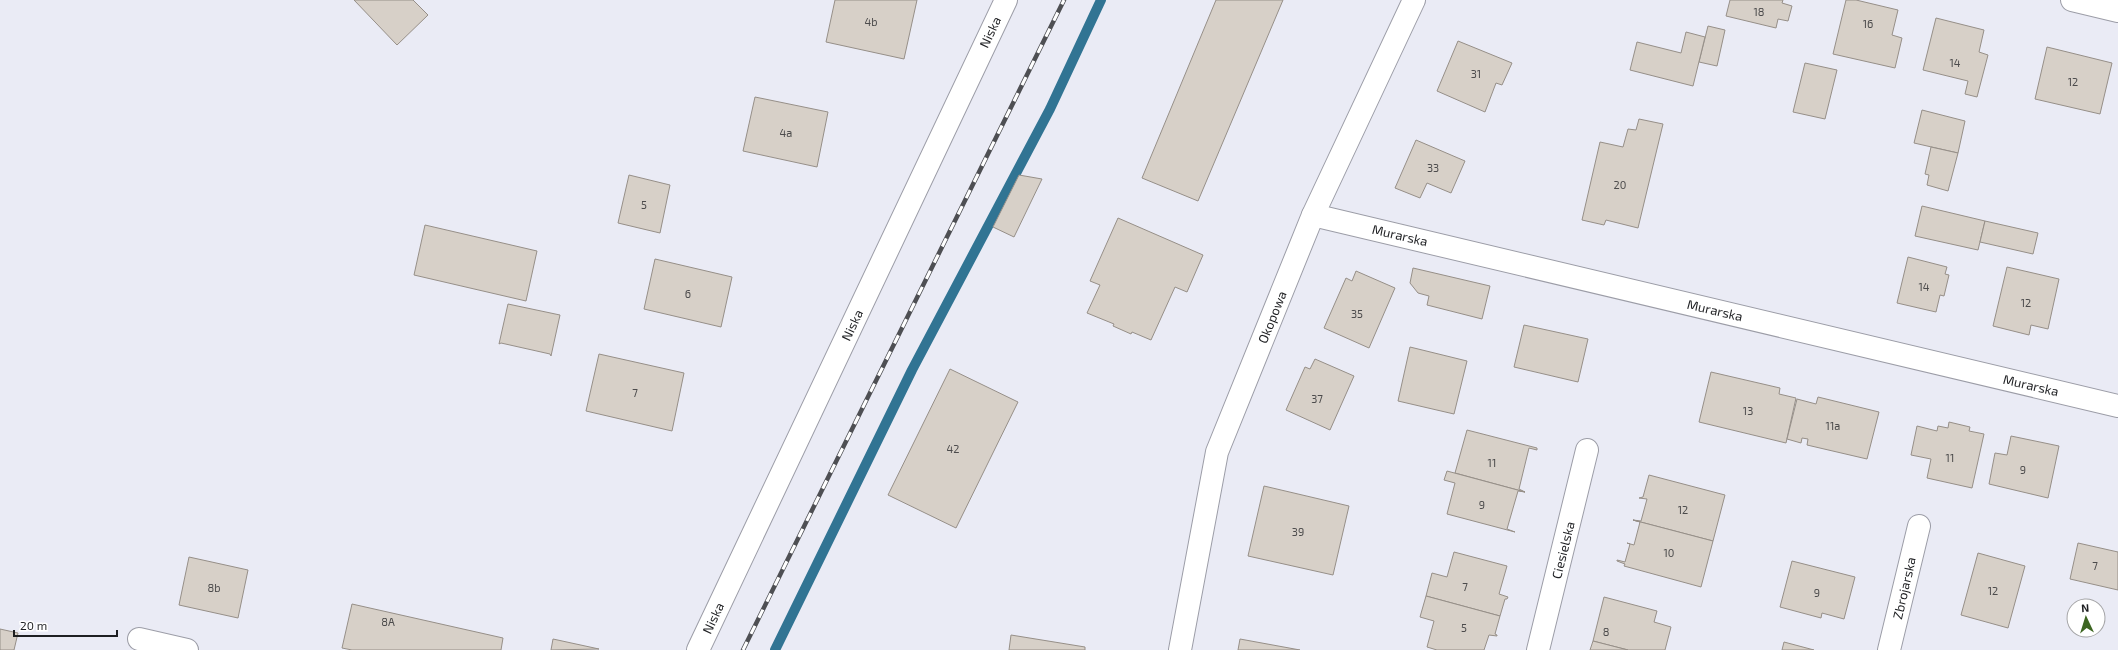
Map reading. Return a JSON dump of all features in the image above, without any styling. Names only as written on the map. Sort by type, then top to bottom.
[{"type":"street","name":"Niska","points":[[698,650],[1006,0]]},
{"type":"street","name":"Okopowa","points":[[1180,650],[1217,452],[1313,214],[1414,0]]},
{"type":"street","points":[[2072,0],[2118,11]]},
{"type":"street","name":"Murarska","points":[[1313,214],[2118,406]]},
{"type":"street","name":"Ciesielska","points":[[1538,650],[1587,450]]},
{"type":"street","name":"Zbrojarska","points":[[1889,650],[1918,526]]},
{"type":"street","points":[[139,639],[187,650]]},
{"type":"building","points":[[354,0],[413,0],[428,15],[397,45]]},
{"type":"building","points":[[835,0],[917,0],[904,59],[826,42]]},
{"type":"building","points":[[1216,0],[1283,0],[1198,201],[1142,178]]},
{"type":"building","points":[[1730,0],[1783,0],[1782,3],[1792,6],[1788,21],[1778,19],[1776,28],[1726,16]]},
{"type":"building","points":[[1846,0],[1856,0],[1898,10],[1892,35],[1902,38],[1895,68],[1833,54]]},
{"type":"building","points":[[1936,18],[1984,30],[1979,52],[1988,55],[1977,97],[1965,94],[1968,81],[1923,70]]},
{"type":"building","points":[[1708,26],[1725,30],[1717,66],[1699,62]]},
{"type":"building","points":[[1686,32],[1705,37],[1693,86],[1630,70],[1637,42],[1681,53]]},
{"type":"building","points":[[1458,41],[1512,63],[1502,85],[1496,83],[1485,112],[1437,91]]},
{"type":"building","points":[[2047,47],[2112,63],[2100,114],[2035,99]]},
{"type":"building","points":[[1805,63],[1837,70],[1825,119],[1793,112]]},
{"type":"building","points":[[755,97],[828,112],[817,167],[743,151]]},
{"type":"building","points":[[1922,110],[1965,121],[1958,153],[1914,143]]},
{"type":"building","points":[[1639,119],[1663,124],[1638,228],[1606,220],[1604,225],[1582,220],[1600,142],[1623,147],[1628,129],[1636,130]]},
{"type":"building","points":[[1416,140],[1465,161],[1451,193],[1427,183],[1420,198],[1395,188]]},
{"type":"building","points":[[1931,147],[1958,153],[1948,191],[1927,185],[1929,175],[1925,174]]},
{"type":"building","points":[[629,175],[670,185],[660,233],[618,223]]},
{"type":"building","points":[[1019,175],[1042,179],[1014,237],[993,227]]},
{"type":"building","points":[[1922,206],[1985,221],[1978,250],[1915,236]]},
{"type":"building","points":[[1118,218],[1203,255],[1187,292],[1175,287],[1151,340],[1132,332],[1131,334],[1113,326],[1114,324],[1087,313],[1100,285],[1090,281]]},
{"type":"building","points":[[1985,221],[2038,233],[2033,254],[1980,242]]},
{"type":"building","points":[[425,225],[537,251],[526,301],[414,275]]},
{"type":"building","points":[[1908,257],[1947,267],[1945,274],[1949,275],[1944,296],[1940,295],[1936,312],[1897,303]]},
{"type":"building","points":[[655,259],[732,277],[721,327],[644,309]]},
{"type":"building","points":[[2007,267],[2059,279],[2048,329],[2031,325],[2029,335],[1993,326]]},
{"type":"building","points":[[1413,268],[1490,286],[1482,319],[1427,305],[1429,296],[1418,293],[1410,283]]},
{"type":"building","points":[[1356,271],[1395,288],[1369,348],[1324,328],[1346,278],[1352,281]]},
{"type":"building","points":[[508,304],[560,315],[551,356],[550,354],[501,343],[499,344]]},
{"type":"building","points":[[1524,325],[1588,339],[1578,382],[1514,367]]},
{"type":"building","points":[[1410,347],[1467,361],[1454,414],[1398,401]]},
{"type":"building","points":[[599,354],[684,373],[672,431],[586,411]]},
{"type":"building","points":[[1315,359],[1354,376],[1330,430],[1286,410],[1305,367],[1310,369]]},
{"type":"building","points":[[950,369],[1018,402],[956,528],[888,495]]},
{"type":"building","points":[[1711,372],[1780,388],[1779,394],[1796,398],[1786,443],[1699,422]]},
{"type":"building","points":[[1818,397],[1879,412],[1867,459],[1807,445],[1808,439],[1802,438],[1801,443],[1787,439],[1797,399],[1816,404]]},
{"type":"building","points":[[1949,422],[1970,427],[1969,431],[1984,434],[1972,488],[1927,478],[1931,459],[1911,455],[1917,426],[1937,431],[1938,426],[1948,428]]},
{"type":"building","points":[[1467,430],[1537,448],[1537,450],[1529,448],[1519,489],[1525,492],[1455,473]]},
{"type":"building","points":[[2011,436],[2059,446],[2048,498],[1989,484],[1995,453],[2007,455]]},
{"type":"building","points":[[1447,471],[1525,492],[1518,491],[1507,529],[1515,532],[1447,514],[1455,483],[1444,480]]},
{"type":"building","points":[[1649,475],[1725,495],[1713,541],[1633,520],[1641,521],[1647,499],[1639,498],[1643,497]]},
{"type":"building","points":[[1264,486],[1349,506],[1333,575],[1248,556]]},
{"type":"building","points":[[1633,520],[1713,541],[1701,587],[1624,566],[1625,564],[1617,561],[1625,562],[1630,544],[1627,543],[1634,545],[1640,522]]},
{"type":"building","points":[[2078,543],[2118,552],[2118,590],[2070,579]]},
{"type":"building","points":[[1454,552],[1507,566],[1499,594],[1508,597],[1505,599],[1500,616],[1426,596],[1432,573],[1447,577]]},
{"type":"building","points":[[1978,553],[2025,566],[2008,628],[1961,615]]},
{"type":"building","points":[[189,557],[248,570],[238,618],[179,605]]},
{"type":"building","points":[[1792,561],[1855,577],[1844,619],[1822,613],[1821,618],[1780,607]]},
{"type":"building","points":[[1426,596],[1500,616],[1495,634],[1497,636],[1489,635],[1484,650],[1437,650],[1427,647],[1434,621],[1420,617]]},
{"type":"building","points":[[1604,597],[1657,611],[1654,622],[1671,627],[1665,650],[1628,650],[1593,641]]},
{"type":"building","points":[[352,604],[503,638],[501,650],[352,650],[342,648]]},
{"type":"building","points":[[0,629],[18,633],[14,650],[0,650]]},
{"type":"building","points":[[1011,635],[1085,647],[1085,650],[1009,650]]},
{"type":"building","points":[[553,639],[599,649],[551,650]]},
{"type":"building","points":[[1240,639],[1300,650],[1238,650]]},
{"type":"building","points":[[1593,641],[1628,650],[1590,650]]},
{"type":"building","points":[[1784,642],[1814,650],[1782,650]]},
{"type":"waterway","points":[[775,650],[912,370],[1050,109],[1101,0]]},
{"type":"railway","points":[[743,650],[1064,0]]}]
